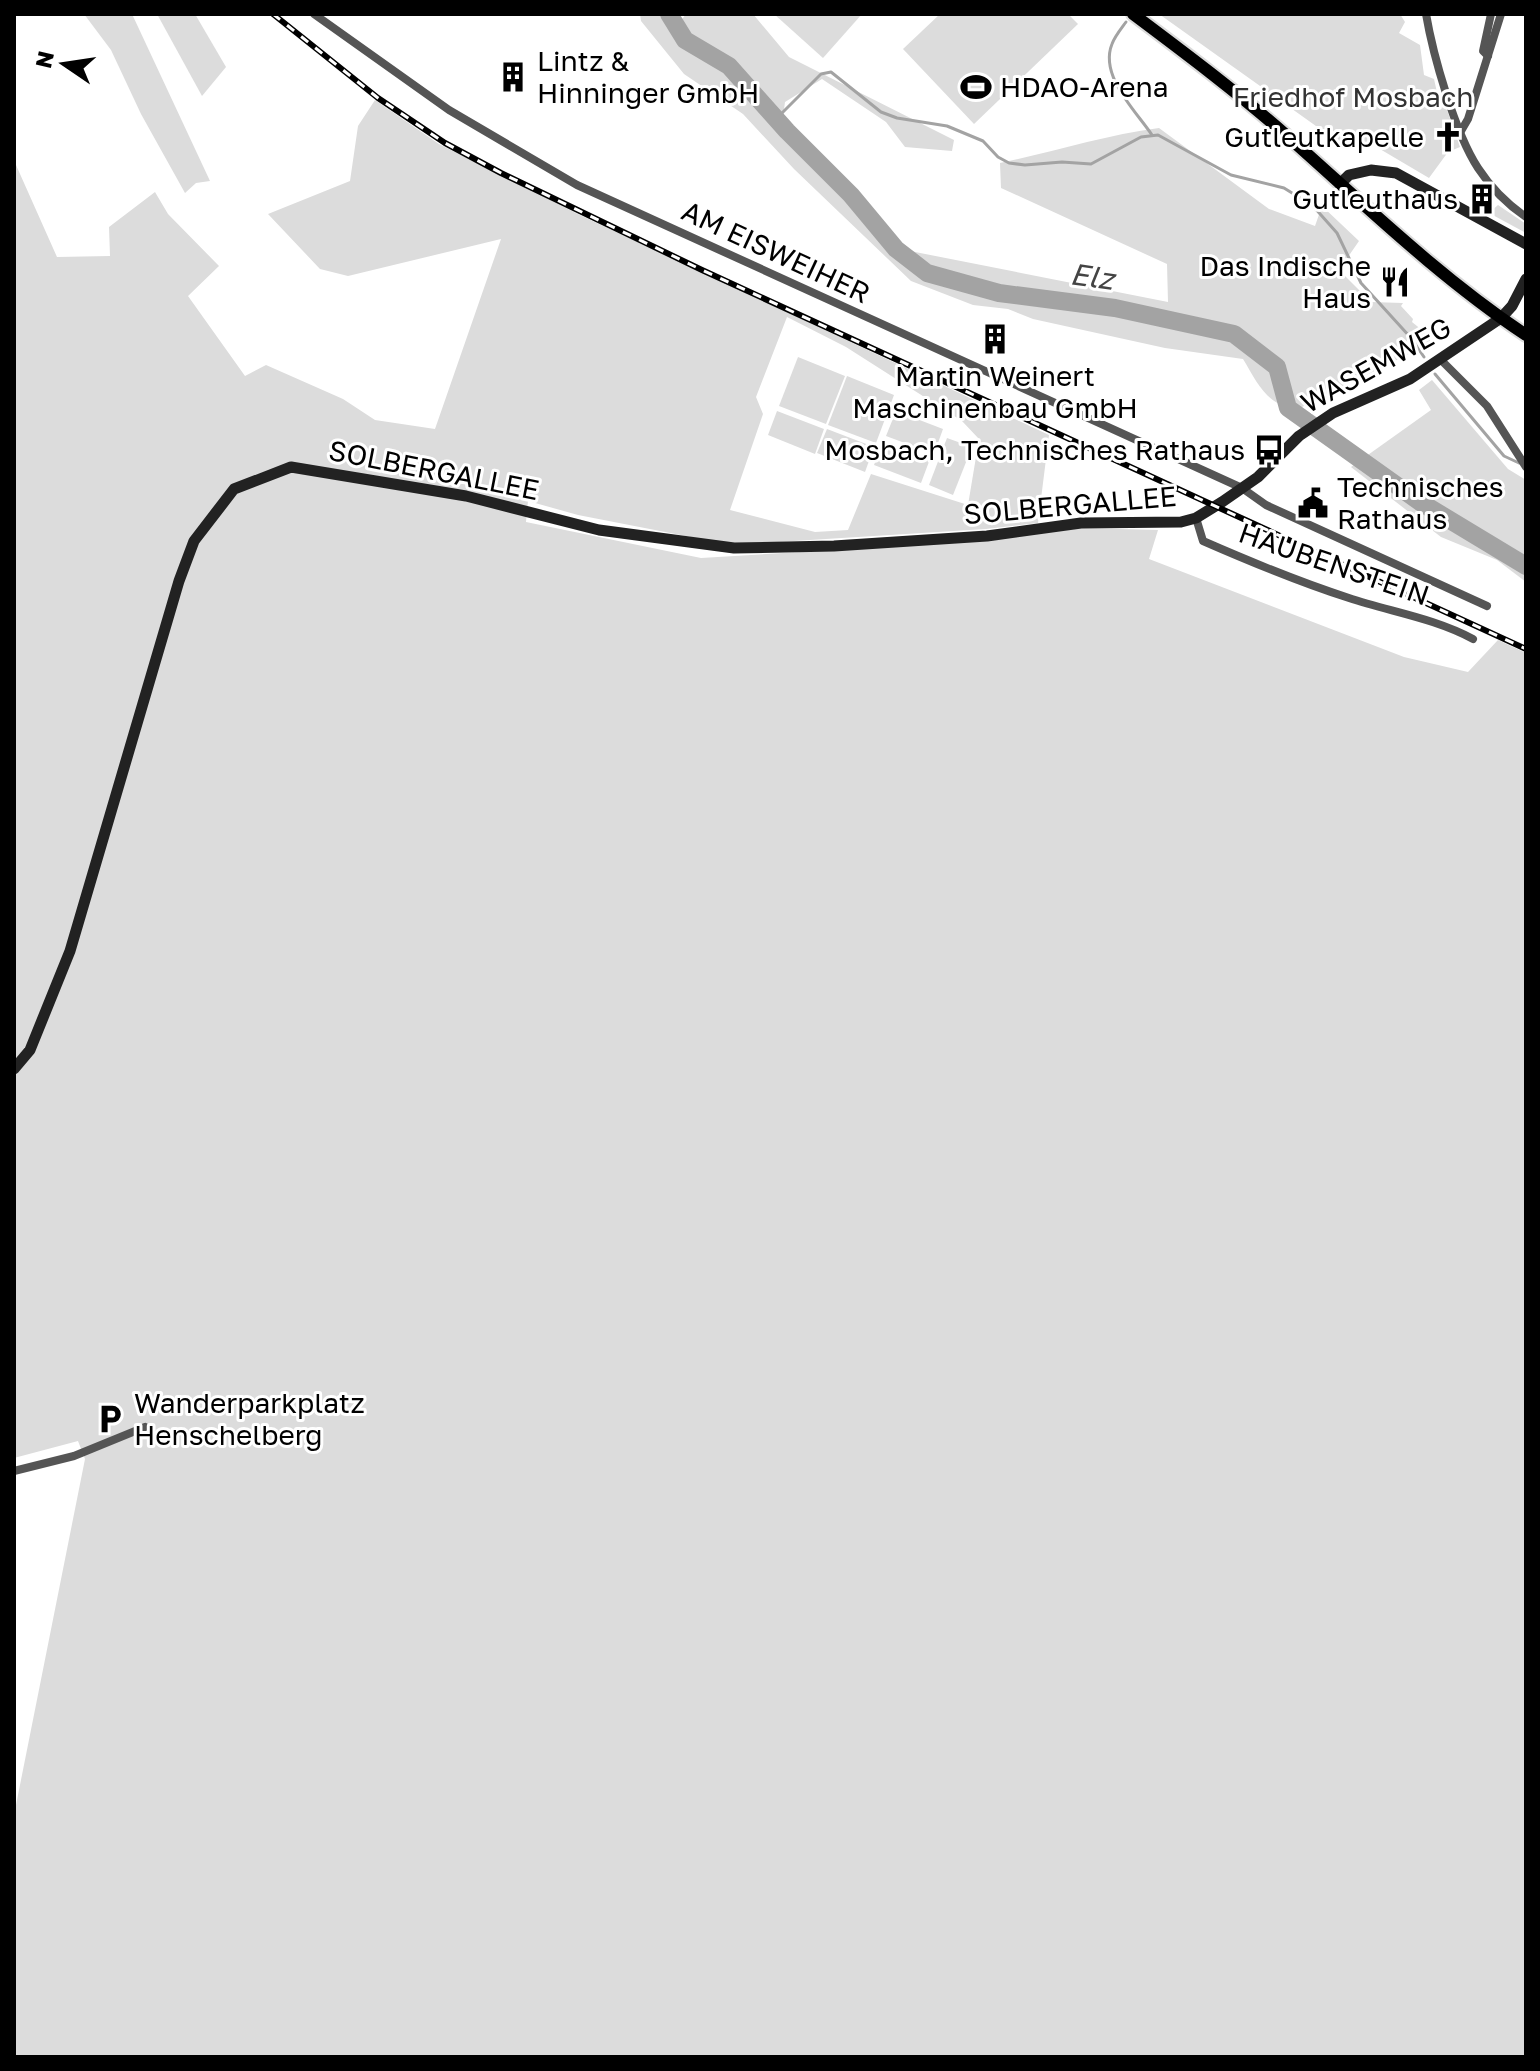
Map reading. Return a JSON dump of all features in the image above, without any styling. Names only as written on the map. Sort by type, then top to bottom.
[{"type":"main road","points":[[1133,14],[1235,92],[1424,259],[1526,335]]},
{"type":"street","name":"AM EISWEIHER","points":[[314,14],[449,110],[577,185],[1242,488],[1266,505],[1487,606]]},
{"type":"street","points":[[1426,14],[1442,77],[1476,166],[1509,205],[1526,217]]},
{"type":"street","points":[[1488,56],[1483,51],[1491,14]]},
{"type":"street","points":[[1461,131],[1468,119],[1501,14]]},
{"type":"street","points":[[1340,184],[1349,175],[1371,170],[1396,173],[1526,244]]},
{"type":"street","points":[[1501,318],[1512,306],[1526,279]]},
{"type":"street","name":"WASEMWEG","points":[[1242,488],[1273,465],[1299,436],[1333,413],[1410,379],[1501,318]]},
{"type":"street","points":[[1440,359],[1487,406],[1524,464]]},
{"type":"street","name":"SOLBERGALLEE","points":[[14,1069],[30,1050],[70,951],[179,582],[194,541],[234,489],[291,467],[466,496],[599,530],[734,548],[834,546],[987,536],[1081,523],[1139,521],[1168,524],[1196,518],[1242,488]]},
{"type":"street","name":"HAUBENSTEIN","points":[[1196,518],[1203,541],[1351,599],[1448,625],[1473,639]]},
{"type":"street","points":[[14,1471],[74,1456],[145,1427]]},
{"type":"green space","points":[[84,14],[132,14],[210,181],[196,183],[185,193],[141,114],[111,50]]},
{"type":"green space","points":[[157,14],[195,14],[226,67],[202,96]]},
{"type":"green space","points":[[640,14],[675,14],[680,22],[686,14],[753,14],[789,57],[954,140],[952,151],[905,147],[886,122],[822,79],[785,102],[783,117],[900,249],[1168,302],[1167,264],[1001,188],[1000,163],[1159,128],[1269,209],[1315,226],[1322,206],[1359,241],[1339,270],[1371,302],[1403,303],[1401,306],[1413,319],[1412,322],[1428,335],[1431,343],[1298,409],[1278,404],[1264,392],[1243,359],[1165,348],[1033,319],[1008,309],[973,305],[911,281],[794,169],[743,114],[684,74],[641,21]]},
{"type":"green space","points":[[774,14],[862,14],[823,58]]},
{"type":"green space","name":"HDAO-Arena","points":[[940,14],[1068,14],[1078,24],[974,124],[903,49]]},
{"type":"green space","name":"Friedhof Mosbach","points":[[1159,14],[1400,14],[1405,22],[1399,33],[1420,45],[1424,75],[1434,79],[1438,97],[1442,96],[1460,147],[1448,152],[1429,178],[1368,142],[1349,144],[1337,141]]},
{"type":"green space","points":[[375,100],[439,144],[582,216],[1049,435],[1038,523],[732,545],[578,515],[528,501],[526,522],[701,558],[985,541],[1082,528],[1158,530],[1149,559],[1404,657],[1468,672],[1498,640],[1526,653],[1526,2057],[14,2057],[14,1805],[85,1459],[78,1441],[14,1458],[14,166],[57,257],[110,256],[109,227],[155,192],[168,214],[219,266],[188,296],[245,376],[266,365],[343,399],[375,420],[435,429],[501,239],[348,276],[320,269],[268,214],[350,181],[358,126]],"holes":[[[787,317],[846,347],[962,421],[979,439],[968,505],[871,474],[848,530],[815,532],[730,510],[763,414],[756,397]]]},
{"type":"green space","points":[[1498,205],[1526,224],[1526,233],[1489,213]]},
{"type":"green space","points":[[798,357],[845,376],[826,424],[779,406]]},
{"type":"green space","points":[[847,376],[894,395],[876,443],[828,425]]},
{"type":"green space","points":[[1432,380],[1508,469],[1526,480],[1526,582],[1497,560],[1441,537],[1351,467],[1431,410],[1419,390]]},
{"type":"green space","points":[[777,411],[824,429],[815,454],[768,435]]},
{"type":"green space","points":[[896,411],[943,429],[934,454],[886,436]]},
{"type":"green space","points":[[827,429],[874,447],[865,472],[817,453]]},
{"type":"green space","points":[[947,438],[972,447],[953,495],[929,485]]},
{"type":"green space","points":[[883,441],[930,459],[921,483],[874,465]]},
{"type":"waterway","name":"Elz","points":[[669,14],[685,40],[729,66],[787,131],[851,195],[896,249],[927,273],[999,293],[1115,308],[1234,334],[1277,367],[1288,408],[1420,502],[1526,566]]},
{"type":"waterway","points":[[1126,22],[1112,44],[1109,56],[1111,68],[1121,92],[1152,135]]},
{"type":"waterway","points":[[777,118],[821,74],[831,72],[881,112],[897,118],[947,126],[983,141],[998,157],[1009,163],[1091,164],[1141,137],[1158,135],[1231,175],[1284,188],[1313,206],[1337,233],[1361,283],[1411,338],[1424,357]]},
{"type":"waterway","points":[[1435,374],[1504,456],[1519,463]]},
{"type":"railway","points":[[273,14],[378,98],[445,143],[501,173],[702,270],[1526,649]]},
{"type":"place","name":"Lintz & Hinninger GmbH","points":[[513,77]]},
{"type":"place","name":"HDAO-Arena","points":[[976,87]]},
{"type":"place","name":"Gutleutkapelle","points":[[1448,137]]},
{"type":"place","name":"Gutleuthaus","points":[[1482,199]]},
{"type":"place","name":"Das Indische Haus","points":[[1395,282]]},
{"type":"place","name":"Martin Weinert Maschinenbau GmbH","points":[[995,339]]},
{"type":"place","name":"Mosbach, Technisches Rathaus","points":[[1269,450]]},
{"type":"place","name":"Technisches Rathaus","points":[[1313,503]]},
{"type":"place","name":"Wanderparkplatz Henschelberg","points":[[110,1419]]}]
